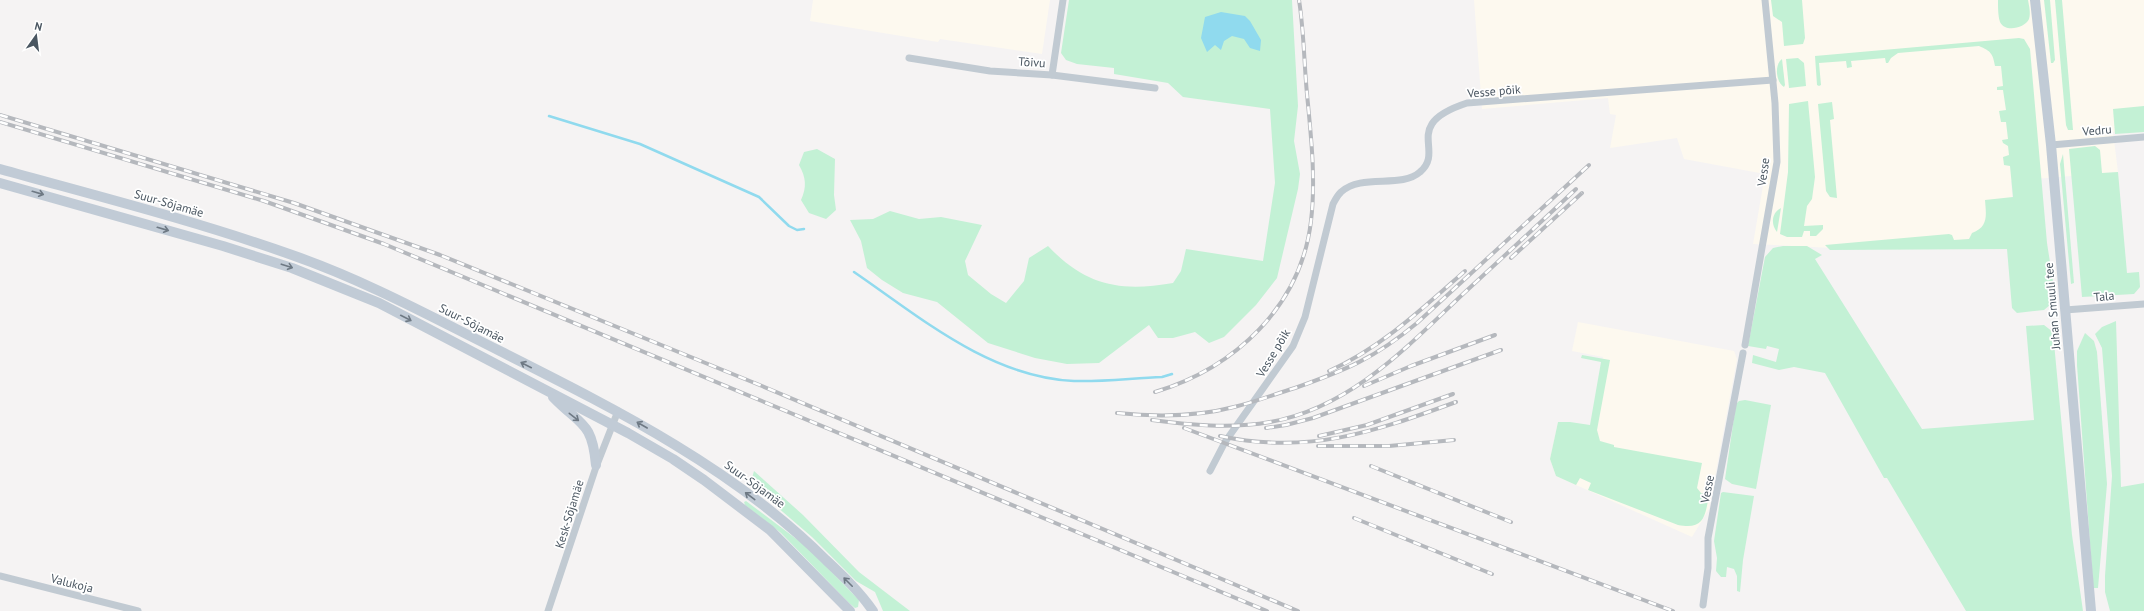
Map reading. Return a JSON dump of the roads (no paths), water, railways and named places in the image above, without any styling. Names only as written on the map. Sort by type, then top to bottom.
[{"type":"main road","name":"Juhan Smuuli tee","points":[[2035,0],[2051,145],[2091,611]]},
{"type":"main road","name":"Suur-Sõjamäe","points":[[0,169],[224,232],[294,256],[384,293],[618,411],[676,445],[798,532],[863,597],[871,610]]},
{"type":"main road","name":"Suur-Sõjamäe","points":[[0,183],[224,246],[292,268],[379,303],[612,425],[685,467],[765,525],[850,611]]},
{"type":"main road","points":[[546,390],[584,424],[590,433],[594,445],[596,465]]},
{"type":"street","points":[[1052,75],[1063,0]]},
{"type":"street","name":"Vesse","points":[[1745,345],[1777,162],[1773,80],[1765,0]]},
{"type":"street","name":"Tõivu","points":[[909,58],[990,70],[1052,75],[1155,88]]},
{"type":"street","name":"Vesse põik","points":[[1210,471],[1225,442],[1293,346],[1305,317],[1333,204],[1342,191],[1355,184],[1410,178],[1421,172],[1429,158],[1427,132],[1434,120],[1449,110],[1468,103],[1773,80]]},
{"type":"street","name":"Vedru","points":[[2051,145],[2144,137]]},
{"type":"street","name":"Tala","points":[[2065,310],[2144,304]]},
{"type":"street","name":"Vesse","points":[[1703,606],[1708,568],[1708,538],[1743,353]]},
{"type":"street","name":"Kesk-Sõjamäe","points":[[548,611],[596,465],[618,411]]},
{"type":"street","name":"Valukoja","points":[[0,576],[138,611]]},
{"type":"water","points":[[1221,12],[1245,16],[1250,21],[1261,40],[1260,51],[1250,48],[1244,39],[1232,36],[1224,41],[1221,50],[1215,45],[1207,52],[1201,38],[1205,17]]},
{"type":"waterway","points":[[549,116],[640,144],[759,197],[789,226],[797,230],[804,229]]},
{"type":"waterway","points":[[854,272],[957,342],[984,357],[1013,369],[1043,377],[1074,381],[1162,377],[1172,374]]},
{"type":"railway","points":[[1155,392],[1184,381],[1212,367],[1237,350],[1259,329],[1278,306],[1294,280],[1305,252],[1311,221],[1313,173],[1299,0]]},
{"type":"railway","points":[[0,115],[294,203],[440,255],[762,386],[1298,611]]},
{"type":"railway","points":[[0,122],[264,201],[384,244],[1267,611]]},
{"type":"railway","points":[[1117,413],[1176,415],[1205,413],[1220,410],[1250,403],[1295,388],[1345,369],[1359,362],[1402,335],[1417,323],[1589,165]]},
{"type":"railway","points":[[1152,420],[1211,426],[1255,424],[1299,415],[1326,404],[1376,373],[1576,189]]},
{"type":"railway","points":[[1511,258],[1582,193]]},
{"type":"railway","points":[[1329,371],[1348,362],[1384,339],[1417,313],[1465,271]]},
{"type":"railway","points":[[1364,386],[1411,366],[1495,335]]},
{"type":"railway","points":[[1266,428],[1286,425],[1313,418],[1501,350]]},
{"type":"railway","points":[[1319,436],[1367,425],[1453,394]]},
{"type":"railway","points":[[1220,436],[1252,441],[1282,443],[1312,442],[1368,431],[1397,423],[1456,402]]},
{"type":"railway","points":[[1184,428],[1673,611]]},
{"type":"railway","points":[[1318,446],[1389,446],[1454,440]]},
{"type":"railway","points":[[1371,466],[1511,522]]},
{"type":"railway","points":[[1354,518],[1492,574]]}]
